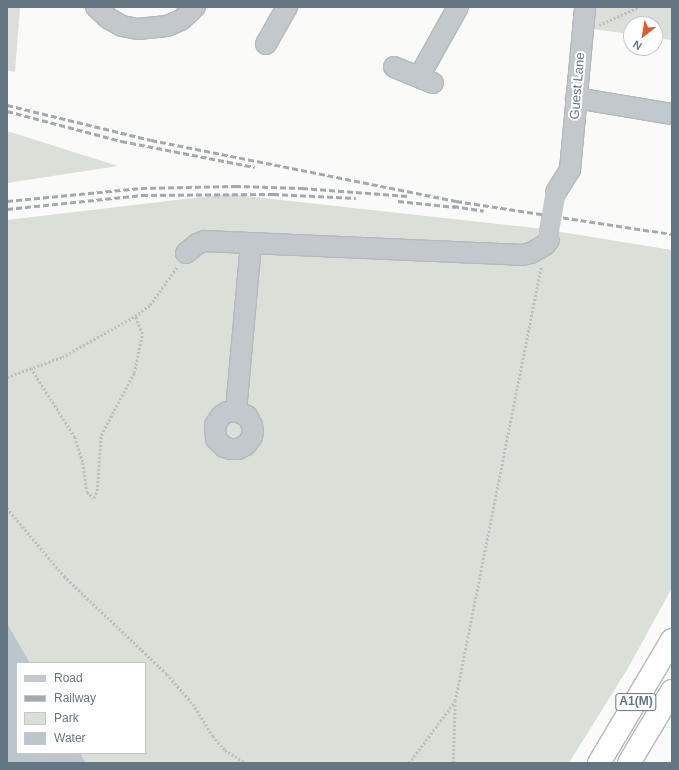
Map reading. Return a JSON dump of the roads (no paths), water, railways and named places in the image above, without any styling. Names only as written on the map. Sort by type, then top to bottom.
[{"type":"highway","name":"A1(M)","points":[[599,763],[672,640]]},
{"type":"highway","name":"A1(M)","points":[[629,763],[672,691]]},
{"type":"street","points":[[96,7],[108,18],[122,26],[138,30],[167,26],[181,20],[195,7]]},
{"type":"street","points":[[266,44],[287,7]]},
{"type":"street","points":[[394,67],[426,80],[458,7]]},
{"type":"street","name":"Guest Lane","points":[[251,244],[522,255],[531,254],[547,242],[556,192],[570,170],[585,7]]},
{"type":"street","points":[[576,98],[672,114]]},
{"type":"street","points":[[186,253],[197,244],[204,241],[251,244],[236,411]]},
{"type":"water","points":[[7,623],[29,662],[16,662],[16,754],[81,754],[86,763],[7,763]]},
{"type":"railway","points":[[7,105],[151,140],[456,201],[672,234]]},
{"type":"railway","points":[[7,111],[121,141],[255,167]]},
{"type":"railway","points":[[7,201],[141,188],[235,186],[302,188],[408,196]]},
{"type":"railway","points":[[7,209],[142,195],[273,194],[356,198]]},
{"type":"railway","points":[[398,201],[456,207]]},
{"type":"railway","points":[[453,206],[484,211]]}]
